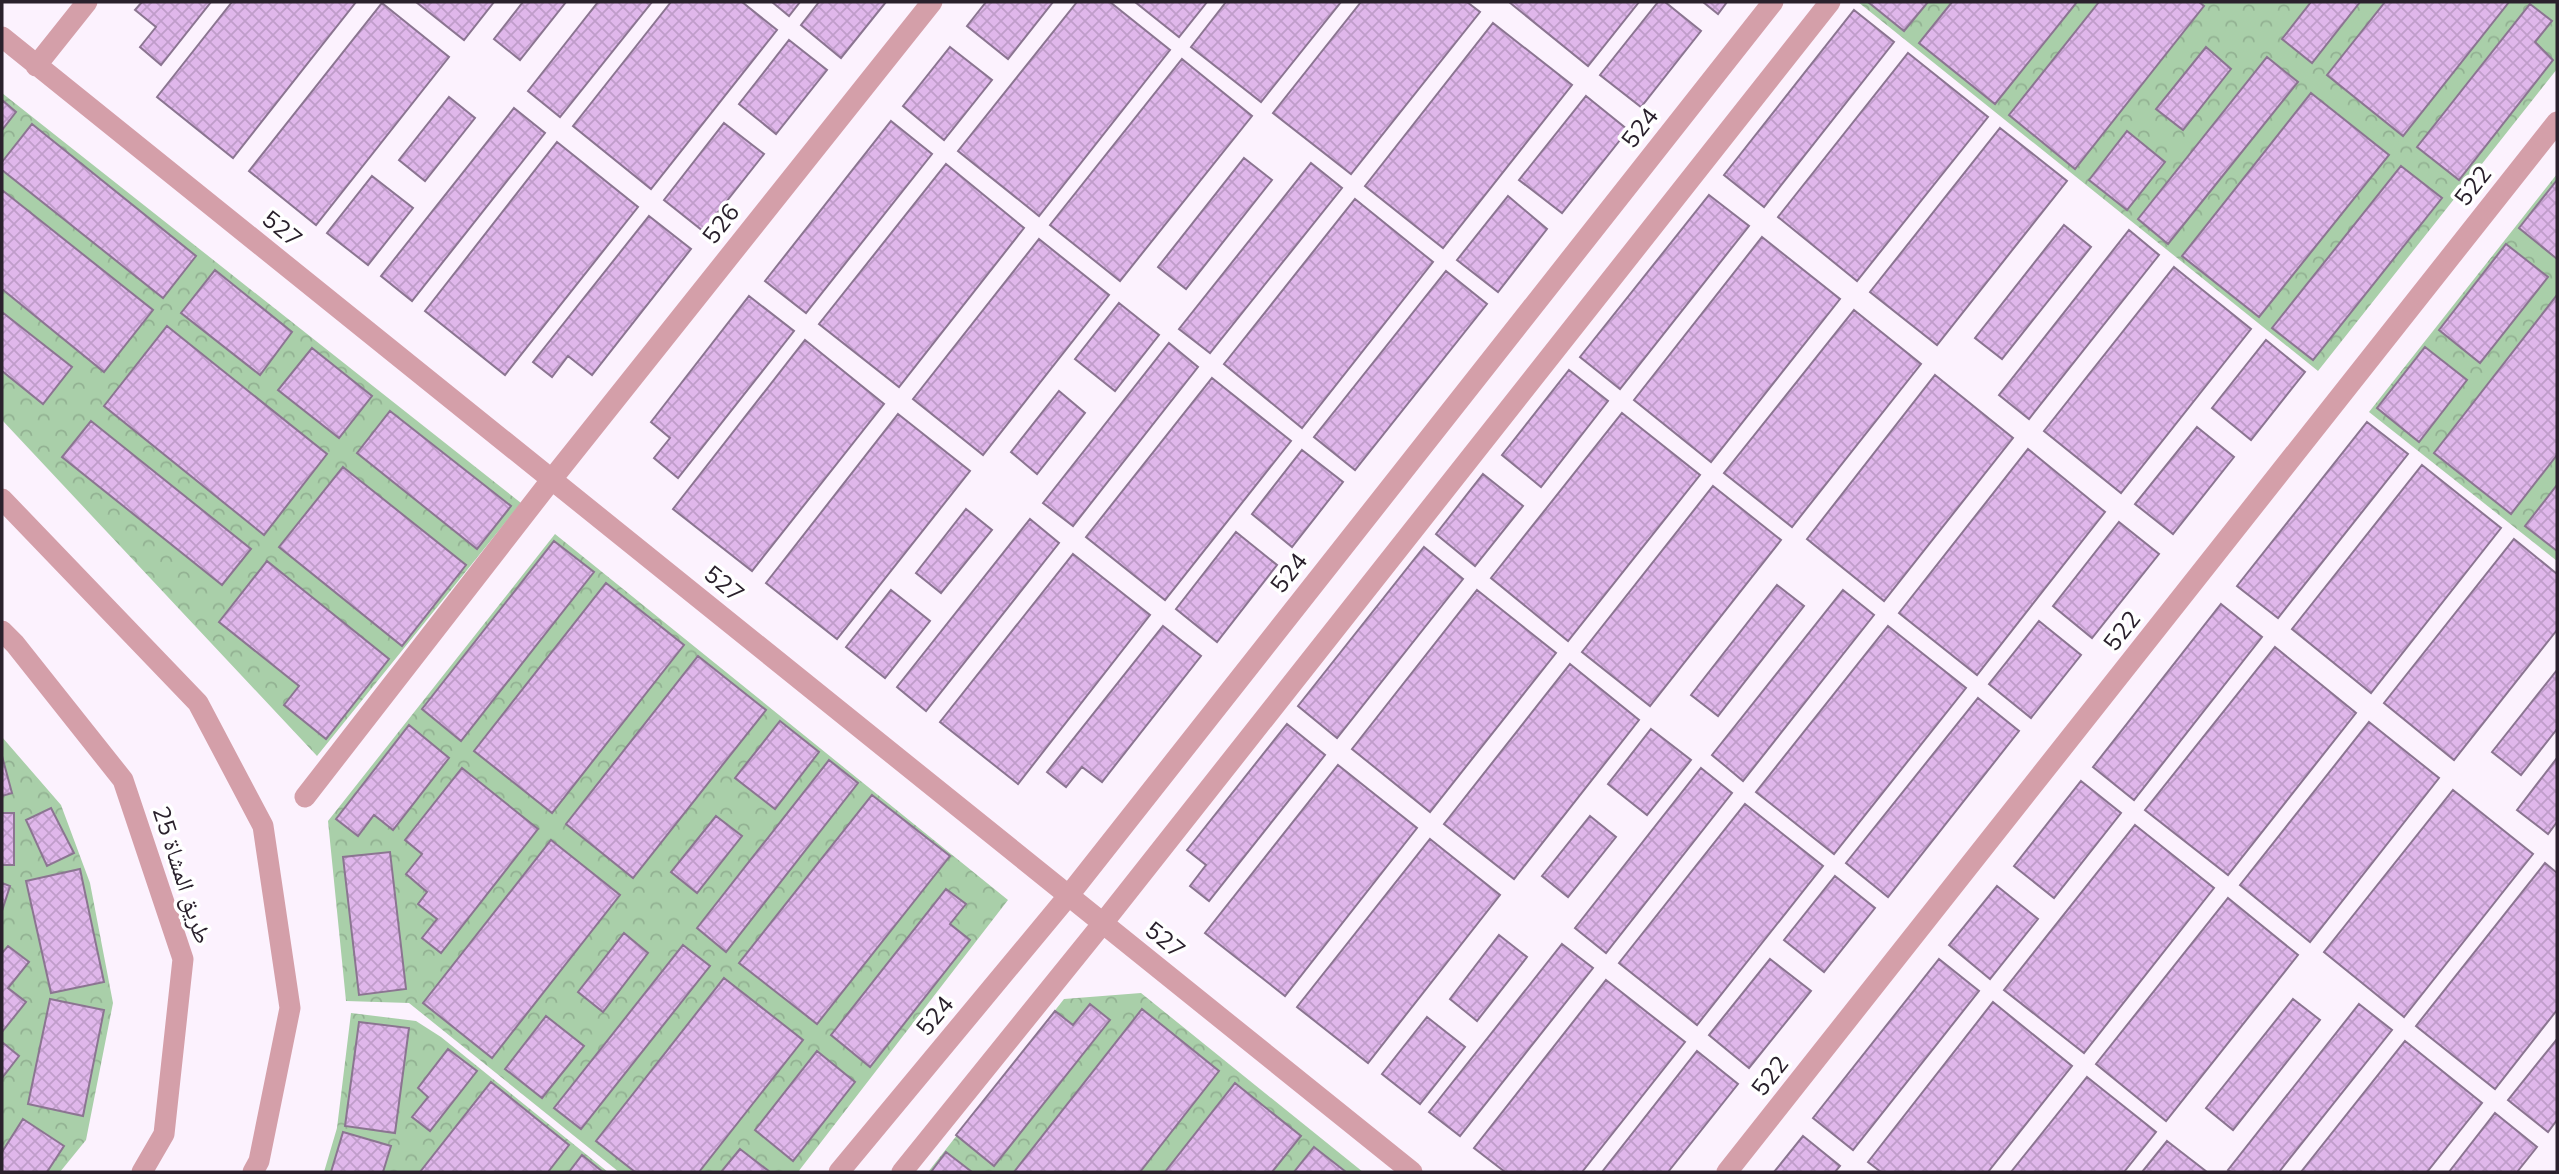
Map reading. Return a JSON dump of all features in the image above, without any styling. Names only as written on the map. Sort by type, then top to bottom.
[{"type":"street","points":[[36,66],[88,2]]},
{"type":"street","name":"526","points":[[305,797],[552,479],[932,2]]},
{"type":"street","name":"524","points":[[839,1172],[1069,895],[1773,2]]},
{"type":"street","points":[[902,1172],[1103,923],[1830,2]]},
{"type":"street","name":"527","points":[[2,37],[1412,1172]]},
{"type":"street","name":"522","points":[[1727,1172],[2557,122]]},
{"type":"street","points":[[2,499],[198,703],[263,826],[290,1008],[259,1161],[253,1172]]},
{"type":"street","name":"طريق المشاة 25","points":[[2,631],[123,780],[183,959],[164,1134],[142,1172]]},
{"type":"green space","points":[[1858,2],[2557,2],[2557,69],[2318,371]]},
{"type":"green space","points":[[2,93],[521,503],[317,756],[2,420]]},
{"type":"green space","points":[[2557,174],[2557,561],[2369,412]]},
{"type":"green space","points":[[555,534],[1008,900],[798,1172],[619,1172],[409,1003],[346,1001],[328,821]]},
{"type":"green space","points":[[2,737],[61,805],[90,883],[113,1003],[86,1140],[60,1172],[2,1172]]},
{"type":"green space","points":[[1141,993],[1363,1172],[928,1172],[1064,999]]},
{"type":"green space","points":[[351,1013],[416,1021],[441,1037],[608,1172],[324,1172],[337,1128]]},
{"type":"building","points":[[142,2],[211,2],[161,65],[140,47],[156,27],[135,10]]},
{"type":"building","points":[[232,2],[356,2],[233,158],[157,97]]},
{"type":"building","points":[[416,2],[494,2],[464,40]]},
{"type":"building","points":[[523,2],[566,2],[520,60],[494,39]]},
{"type":"building","points":[[598,2],[652,2],[560,117],[528,91]]},
{"type":"building","points":[[671,2],[742,2],[777,30],[651,189],[573,126]]},
{"type":"building","points":[[772,2],[800,2],[789,16]]},
{"type":"building","points":[[819,2],[886,2],[841,58],[801,25]]},
{"type":"building","points":[[986,2],[1053,2],[1008,59],[967,26]]},
{"type":"building","points":[[1077,2],[1110,2],[1170,50],[1039,216],[958,151]]},
{"type":"building","points":[[1135,2],[1207,2],[1179,37]]},
{"type":"building","points":[[1226,2],[1341,2],[1261,102],[1191,47]]},
{"type":"building","points":[[1361,2],[1467,2],[1480,12],[1351,174],[1273,113]]},
{"type":"building","points":[[1509,2],[1639,2],[1588,66]]},
{"type":"building","points":[[1658,2],[1665,2],[1701,31],[1641,107],[1600,75]]},
{"type":"building","points":[[1703,2],[1727,2],[1718,14]]},
{"type":"building","points":[[1868,2],[1928,2],[1904,31]]},
{"type":"building","points":[[1952,2],[2077,2],[1995,104],[1919,43]]},
{"type":"building","points":[[2099,2],[2199,2],[2204,6],[2075,169],[2009,115]]},
{"type":"building","points":[[2311,2],[2360,2],[2312,63],[2282,39]]},
{"type":"building","points":[[2385,2],[2509,2],[2403,136],[2327,75]]},
{"type":"building","points":[[382,3],[449,57],[316,225],[249,171]]},
{"type":"building","points":[[2530,4],[2552,21],[2535,42],[2553,60],[2459,180],[2417,147]]},
{"type":"building","points":[[1854,10],[1894,42],[1764,207],[1724,175]]},
{"type":"building","points":[[1493,23],[1572,85],[1443,248],[1365,186]]},
{"type":"building","points":[[789,40],[827,70],[776,134],[739,104]]},
{"type":"building","points":[[950,47],[992,80],[944,140],[903,106]]},
{"type":"building","points":[[2206,47],[2231,69],[2183,130],[2156,109]]},
{"type":"building","points":[[1908,53],[1988,117],[1857,281],[1778,217]]},
{"type":"building","points":[[2267,57],[2298,82],[2168,244],[2138,219]]},
{"type":"building","points":[[1182,59],[1252,116],[1120,281],[1050,225]]},
{"type":"building","points":[[2311,93],[2389,155],[2259,317],[2182,256]]},
{"type":"building","points":[[1586,96],[1628,130],[1562,213],[1519,180]]},
{"type":"building","points":[[449,97],[475,118],[425,181],[399,160]]},
{"type":"building","points":[[2,100],[16,112],[2,130]]},
{"type":"building","points":[[514,108],[545,133],[412,301],[381,276]]},
{"type":"building","points":[[891,121],[932,154],[806,313],[765,281]]},
{"type":"building","points":[[724,123],[764,154],[703,231],[664,200]]},
{"type":"building","points":[[32,124],[196,256],[163,298],[2,170],[2,162]]},
{"type":"building","points":[[2000,128],[2067,181],[1937,345],[1870,292]]},
{"type":"building","points":[[2127,131],[2165,162],[2127,210],[2089,180]]},
{"type":"building","points":[[557,142],[638,207],[505,375],[425,311]]},
{"type":"building","points":[[1244,158],[1272,180],[1186,289],[1158,267]]},
{"type":"building","points":[[1311,163],[1342,188],[1210,353],[1179,329]]},
{"type":"building","points":[[946,164],[1024,228],[899,387],[819,324]]},
{"type":"building","points":[[2401,166],[2442,198],[2313,360],[2272,328]]},
{"type":"building","points":[[372,176],[413,208],[368,265],[327,233]]},
{"type":"building","points":[[2557,180],[2557,259],[2519,228]]},
{"type":"building","points":[[2,190],[153,310],[104,372],[2,289]]},
{"type":"building","points":[[1709,195],[1749,226],[1620,389],[1580,357]]},
{"type":"building","points":[[1508,196],[1547,229],[1498,292],[1457,260]]},
{"type":"building","points":[[1355,199],[1433,262],[1302,428],[1224,364]]},
{"type":"building","points":[[649,216],[691,249],[592,375],[568,356],[552,377],[533,362]]},
{"type":"building","points":[[2064,225],[2091,247],[2002,359],[1975,338]]},
{"type":"building","points":[[2129,230],[2159,255],[2029,419],[1999,395]]},
{"type":"building","points":[[1762,237],[1840,299],[1711,462],[1634,400]]},
{"type":"building","points":[[1039,239],[1109,295],[983,455],[913,399]]},
{"type":"building","points":[[2506,244],[2548,277],[2480,363],[2439,330]]},
{"type":"building","points":[[2174,267],[2251,329],[2121,493],[2044,431]]},
{"type":"building","points":[[215,270],[292,332],[260,375],[181,313]]},
{"type":"building","points":[[1446,271],[1487,304],[1355,470],[1314,437]]},
{"type":"building","points":[[2557,295],[2557,455],[2511,514],[2434,453]]},
{"type":"building","points":[[749,296],[794,331],[678,478],[654,458],[670,438],[651,422]]},
{"type":"building","points":[[1119,303],[1159,335],[1115,391],[1075,359]]},
{"type":"building","points":[[1854,310],[1921,364],[1792,527],[1724,473]]},
{"type":"building","points":[[2,312],[72,367],[43,404],[2,371]]},
{"type":"building","points":[[167,326],[327,454],[264,535],[104,406]]},
{"type":"building","points":[[805,340],[884,404],[752,571],[673,509]]},
{"type":"building","points":[[2266,340],[2305,372],[2251,440],[2212,408]]},
{"type":"building","points":[[1169,343],[1198,367],[1073,526],[1043,503]]},
{"type":"building","points":[[2425,347],[2467,380],[2419,442],[2377,408]]},
{"type":"building","points":[[312,348],[372,396],[339,438],[278,390]]},
{"type":"building","points":[[1569,370],[1608,401],[1541,487],[1502,455]]},
{"type":"building","points":[[1935,375],[2013,438],[1884,601],[1807,539]]},
{"type":"building","points":[[1212,378],[1291,441],[1165,600],[1086,537]]},
{"type":"building","points":[[1059,391],[1085,413],[1037,474],[1011,452]]},
{"type":"building","points":[[390,411],[511,506],[477,549],[357,453]]},
{"type":"building","points":[[1622,413],[1700,475],[1568,641],[1491,578]]},
{"type":"building","points":[[898,414],[970,471],[837,639],[766,583]]},
{"type":"building","points":[[91,421],[251,549],[222,585],[62,457]]},
{"type":"building","points":[[2367,422],[2408,454],[2278,618],[2237,586]]},
{"type":"building","points":[[2197,427],[2234,457],[2173,534],[2135,504]]},
{"type":"building","points":[[2028,449],[2105,512],[1977,675],[1899,613]]},
{"type":"building","points":[[1302,450],[1343,482],[1292,547],[1252,514]]},
{"type":"building","points":[[2422,465],[2501,528],[2371,693],[2292,629]]},
{"type":"building","points":[[343,467],[466,565],[402,646],[279,547]]},
{"type":"building","points":[[1483,474],[1523,506],[1475,566],[1436,534]]},
{"type":"building","points":[[2557,485],[2557,551],[2525,526]]},
{"type":"building","points":[[1713,486],[1781,540],[1650,706],[1582,652]]},
{"type":"building","points":[[966,509],[992,530],[941,593],[916,573]]},
{"type":"building","points":[[1030,519],[1059,543],[926,711],[897,687]]},
{"type":"building","points":[[2119,522],[2159,554],[2092,638],[2053,606]]},
{"type":"building","points":[[1236,532],[1277,565],[1217,642],[1176,609]]},
{"type":"building","points":[[2514,539],[2557,574],[2557,630],[2454,760],[2384,703]]},
{"type":"building","points":[[554,541],[594,572],[461,741],[422,709]]},
{"type":"building","points":[[1424,547],[1463,579],[1337,738],[1298,706]]},
{"type":"building","points":[[1073,554],[1150,615],[1018,784],[940,722]]},
{"type":"building","points":[[267,561],[389,659],[326,739],[284,705],[299,686],[219,622]]},
{"type":"building","points":[[606,583],[684,645],[552,813],[474,751]]},
{"type":"building","points":[[1777,585],[1804,606],[1718,716],[1691,695]]},
{"type":"building","points":[[891,590],[930,621],[885,678],[846,647]]},
{"type":"building","points":[[1477,590],[1556,653],[1430,812],[1352,749]]},
{"type":"building","points":[[1843,590],[1874,615],[1743,781],[1712,755]]},
{"type":"building","points":[[2221,604],[2262,637],[2134,800],[2093,767]]},
{"type":"building","points":[[2039,621],[2081,655],[2031,718],[1989,684]]},
{"type":"building","points":[[1163,626],[1201,656],[1102,782],[1082,767],[1066,787],[1047,772]]},
{"type":"building","points":[[1888,626],[1966,688],[1834,854],[1756,792]]},
{"type":"building","points":[[2275,647],[2356,713],[2228,875],[2145,810]]},
{"type":"building","points":[[698,656],[766,710],[633,878],[566,824]]},
{"type":"building","points":[[1570,664],[1639,720],[1514,879],[1444,824]]},
{"type":"building","points":[[2557,670],[2557,729],[2521,775],[2492,752]]},
{"type":"building","points":[[1978,698],[2019,731],[1888,897],[1846,863]]},
{"type":"building","points":[[780,721],[819,752],[775,809],[735,778]]},
{"type":"building","points":[[2369,722],[2439,778],[2310,942],[2240,885]]},
{"type":"building","points":[[1287,724],[1325,755],[1209,901],[1190,886],[1206,865],[1187,850]]},
{"type":"building","points":[[409,725],[449,758],[393,830],[374,815],[358,836],[336,819]]},
{"type":"building","points":[[1651,729],[1691,760],[1647,815],[1608,784]]},
{"type":"building","points":[[2,756],[12,793],[2,796]]},
{"type":"building","points":[[2557,758],[2557,822],[2548,834],[2517,810]]},
{"type":"building","points":[[829,760],[858,783],[726,952],[697,928]]},
{"type":"building","points":[[1338,765],[1417,828],[1285,996],[1205,933]]},
{"type":"building","points":[[462,768],[538,829],[441,953],[422,938],[437,919],[418,904],[427,892],[406,874],[422,854],[405,840]]},
{"type":"building","points":[[1701,768],[1732,793],[1606,953],[1575,928]]},
{"type":"building","points":[[2081,781],[2121,813],[2054,898],[2014,866]]},
{"type":"building","points":[[2453,790],[2533,854],[2404,1017],[2324,952]]},
{"type":"building","points":[[872,795],[950,856],[817,1024],[739,963]]},
{"type":"building","points":[[1745,804],[1823,866],[1697,1025],[1619,963]]},
{"type":"building","points":[[51,808],[74,853],[47,866],[26,820]]},
{"type":"building","points":[[2,813],[14,813],[14,865],[2,865]]},
{"type":"building","points":[[716,816],[742,836],[697,893],[671,872]]},
{"type":"building","points":[[1590,816],[1616,837],[1568,897],[1542,876]]},
{"type":"building","points":[[2135,825],[2214,888],[2084,1053],[2004,990]]},
{"type":"building","points":[[1430,839],[1500,895],[1368,1063],[1297,1007]]},
{"type":"building","points":[[551,840],[620,895],[492,1058],[423,1003]]},
{"type":"building","points":[[390,852],[406,989],[359,995],[343,857]]},
{"type":"building","points":[[2545,863],[2557,873],[2557,1010],[2495,1089],[2416,1026]]},
{"type":"building","points":[[80,869],[104,982],[51,993],[26,881]]},
{"type":"building","points":[[1835,876],[1875,908],[1824,972],[1784,940]]},
{"type":"building","points":[[2,883],[10,886],[2,911]]},
{"type":"building","points":[[1997,886],[2038,919],[1990,979],[1949,945]]},
{"type":"building","points":[[946,889],[966,904],[950,924],[970,940],[870,1067],[831,1035]]},
{"type":"building","points":[[2228,898],[2298,955],[2166,1121],[2096,1064]]},
{"type":"building","points":[[624,933],[648,953],[603,1012],[578,992]]},
{"type":"building","points":[[1499,935],[1527,957],[1477,1021],[1450,999]]},
{"type":"building","points":[[1562,944],[1593,968],[1460,1136],[1429,1112]]},
{"type":"building","points":[[683,945],[710,966],[581,1129],[554,1108]]},
{"type":"building","points":[[8,946],[29,962],[8,988],[26,1002],[2,1032],[2,953]]},
{"type":"building","points":[[1770,959],[1811,991],[1749,1068],[1709,1035]]},
{"type":"building","points":[[1939,959],[1979,991],[1853,1150],[1813,1118]]},
{"type":"building","points":[[724,978],[803,1040],[699,1172],[635,1172],[596,1141]]},
{"type":"building","points":[[1606,980],[1685,1042],[1582,1172],[1505,1172],[1474,1148]]},
{"type":"building","points":[[50,999],[104,1010],[83,1116],[28,1104]]},
{"type":"building","points":[[2293,999],[2320,1020],[2233,1130],[2206,1108]]},
{"type":"building","points":[[1993,1002],[2072,1066],[1988,1172],[1881,1172],[1868,1162]]},
{"type":"building","points":[[1090,1004],[1110,1020],[994,1166],[956,1135],[1055,1011],[1073,1025]]},
{"type":"building","points":[[2359,1004],[2392,1030],[2279,1172],[2228,1170]]},
{"type":"building","points":[[1142,1009],[1219,1071],[1140,1172],[1014,1172]]},
{"type":"building","points":[[546,1016],[584,1046],[542,1098],[505,1069]]},
{"type":"building","points":[[1427,1017],[1465,1047],[1420,1104],[1382,1074]]},
{"type":"building","points":[[359,1022],[409,1028],[395,1133],[345,1126]]},
{"type":"building","points":[[2557,1039],[2557,1120],[2548,1132],[2508,1100]]},
{"type":"building","points":[[2405,1041],[2482,1103],[2427,1172],[2301,1172]]},
{"type":"building","points":[[2,1042],[19,1056],[2,1078]]},
{"type":"building","points":[[448,1049],[477,1071],[430,1131],[412,1117],[428,1097],[418,1088]]},
{"type":"building","points":[[817,1051],[855,1082],[793,1161],[755,1130]]},
{"type":"building","points":[[1697,1051],[1738,1084],[1668,1172],[1602,1172]]},
{"type":"building","points":[[2087,1077],[2156,1132],[2124,1172],[2011,1172]]},
{"type":"building","points":[[491,1082],[569,1145],[548,1172],[420,1172]]},
{"type":"building","points":[[1235,1083],[1301,1136],[1272,1172],[1165,1172]]},
{"type":"building","points":[[2495,1113],[2537,1147],[2517,1172],[2449,1172]]},
{"type":"building","points":[[23,1119],[64,1146],[47,1172],[2,1172],[2,1152]]},
{"type":"building","points":[[343,1132],[391,1146],[383,1172],[331,1172]]},
{"type":"building","points":[[1803,1136],[1840,1166],[1835,1172],[1774,1172]]},
{"type":"building","points":[[2167,1141],[2207,1172],[2142,1172]]},
{"type":"building","points":[[1314,1147],[1346,1172],[1294,1172]]},
{"type":"building","points":[[740,1149],[770,1172],[721,1172]]},
{"type":"building","points":[[946,1152],[972,1172],[931,1172]]},
{"type":"building","points":[[582,1155],[603,1172],[569,1172]]}]
